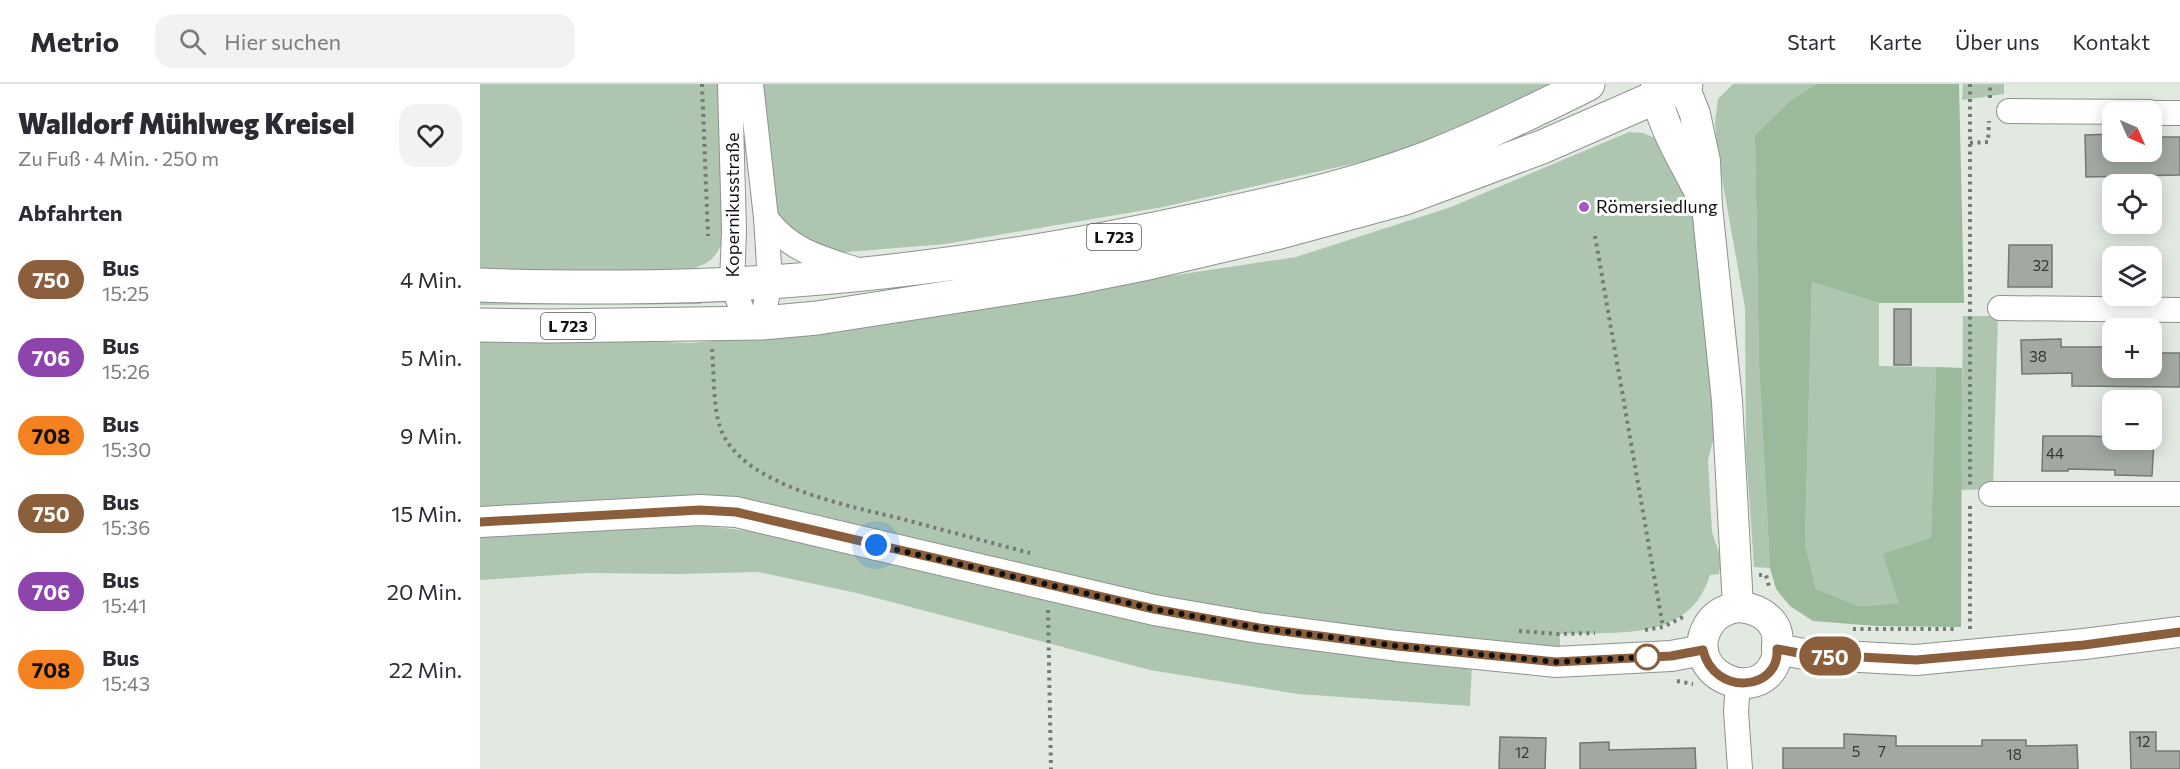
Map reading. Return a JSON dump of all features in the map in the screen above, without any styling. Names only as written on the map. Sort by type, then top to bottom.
[{"type":"main road","name":"L 723","points":[[480,285],[644,287],[732,284],[869,273],[1034,253],[1233,212],[1355,181],[1435,155],[1511,122],[1588,84]]},
{"type":"main road","name":"L 723","points":[[480,325],[755,323],[817,318],[1068,279],[1276,233],[1405,198],[1542,147],[1673,87]]},
{"type":"street","name":"Kopernikusstraße","points":[[730,84],[734,231],[732,284],[755,323]]},
{"type":"street","name":"Kopernikusstraße","points":[[751,84],[766,218],[770,281],[755,323]]},
{"type":"street","points":[[1673,87],[1695,114],[1705,161],[1707,206],[1727,401],[1738,607]]},
{"type":"street","points":[[2009,111],[2102,112]]},
{"type":"street","points":[[2162,112],[2180,113]]},
{"type":"street","name":"Kopernikusstraße","points":[[766,218],[776,232],[796,247],[818,258],[869,273]]},
{"type":"street","points":[[2000,308],[2180,310]]},
{"type":"street","points":[[1991,494],[2180,494]]},
{"type":"street","points":[[480,522],[688,510],[736,512],[1108,599],[1259,628],[1397,646],[1556,662],[1671,656],[1703,650]]},
{"type":"street","points":[[1738,607],[1757,610],[1772,621],[1779,639],[1778,658],[1766,674],[1748,683],[1738,683],[1715,673],[1705,658],[1703,650],[1703,639],[1712,621],[1719,614],[1738,607]]},
{"type":"street","points":[[1777,649],[1804,654],[1916,660],[2084,645],[2180,632]]},
{"type":"street","points":[[1738,683],[1736,711],[1740,769]]},
{"type":"path","points":[[702,84],[708,236]]},
{"type":"path","points":[[1848,629],[1970,629],[1970,84]]},
{"type":"path","points":[[1595,236],[1663,627]]},
{"type":"path","points":[[712,342],[720,427],[729,443],[758,470],[802,492],[1031,553]]},
{"type":"path","points":[[1735,574],[1766,575],[1770,591],[1775,599]]},
{"type":"path","points":[[1048,610],[1051,769]]},
{"type":"path","points":[[1643,631],[1663,627],[1686,616],[1691,610]]},
{"type":"path","points":[[1513,630],[1559,634],[1595,633]]},
{"type":"green space","points":[[480,84],[725,84],[726,232],[718,251],[702,265],[674,273],[480,270]]},
{"type":"green space","points":[[757,84],[1553,84],[1462,130],[1378,158],[1163,207],[945,244],[835,253],[787,229],[772,210]]},
{"type":"green space","points":[[1733,84],[1816,84],[1790,101],[1755,135],[1759,364],[1770,568],[1754,567],[1746,452],[1745,308],[1718,156],[1715,123],[1718,99]]},
{"type":"green space","points":[[1816,84],[1959,84],[1964,303],[1879,303],[1812,282],[1805,543],[1816,589],[1859,606],[1899,603],[1883,554],[1931,538],[1936,367],[1962,368],[1961,627],[1876,626],[1813,621],[1790,606],[1776,589],[1770,568],[1759,364],[1755,135],[1790,101]]},
{"type":"green space","points":[[1963,84],[2004,84],[2004,94],[1962,100]]},
{"type":"green space","points":[[1629,132],[1643,133],[1660,140],[1686,185],[1695,227],[1717,424],[1708,460],[1712,532],[1721,559],[1719,574],[1710,575],[1700,597],[1686,612],[1668,623],[1627,632],[1560,634],[1560,647],[1452,644],[1175,603],[770,509],[480,514],[480,341],[614,340],[690,343],[779,335],[1296,257],[1451,207]]},
{"type":"green space","points":[[1812,282],[1879,303],[1879,366],[1936,367],[1931,538],[1899,603],[1859,606],[1816,589],[1805,543]]},
{"type":"green space","points":[[480,296],[700,296],[702,304],[480,305]]},
{"type":"green space","points":[[1963,316],[1998,316],[1993,489],[1961,490]]},
{"type":"green space","points":[[679,523],[768,533],[1472,664],[1470,706],[1298,694],[1150,670],[861,594],[758,572],[586,573],[480,580],[480,535]]},
{"type":"building","points":[[2102,134],[2102,162],[2162,162],[2162,137],[2180,137],[2180,175],[2102,174],[2102,177],[2086,177],[2085,135]]},
{"type":"building","points":[[2009,245],[2052,245],[2052,287],[2008,287]]},
{"type":"building","points":[[1894,309],[1911,309],[1911,365],[1894,365]]},
{"type":"building","points":[[2061,339],[2061,347],[2102,347],[2102,378],[2162,378],[2162,353],[2180,353],[2180,387],[2072,386],[2072,373],[2022,374],[2021,340]]},
{"type":"building","points":[[2043,436],[2102,437],[2102,450],[2153,450],[2152,476],[2115,475],[2115,470],[2042,471]]},
{"type":"building","points":[[2130,732],[2156,732],[2156,751],[2180,751],[2180,769],[2131,769]]},
{"type":"building","points":[[1844,734],[1896,736],[1896,746],[1982,746],[1982,740],[2026,740],[2026,746],[2077,745],[2078,769],[1783,769],[1783,748],[1844,748]]},
{"type":"building","points":[[1500,737],[1546,738],[1545,769],[1499,769]]},
{"type":"building","points":[[1609,742],[1609,750],[1695,748],[1696,769],[1580,769],[1580,743]]},
{"type":"bus line","name":"750","points":[[480,522],[700,510],[736,512],[1154,609],[1259,628],[1397,646],[1556,662],[1671,656],[1703,650],[1709,666],[1715,673],[1738,683],[1758,680],[1766,674],[1778,658],[1777,649],[1804,654],[1916,660],[2084,645],[2180,632]]},
{"type":"place","name":"Römersiedlung","points":[[1584,207]]},
{"type":"route","points":[[876,545],[1154,609],[1259,628],[1397,646],[1556,662],[1647,657]]}]
